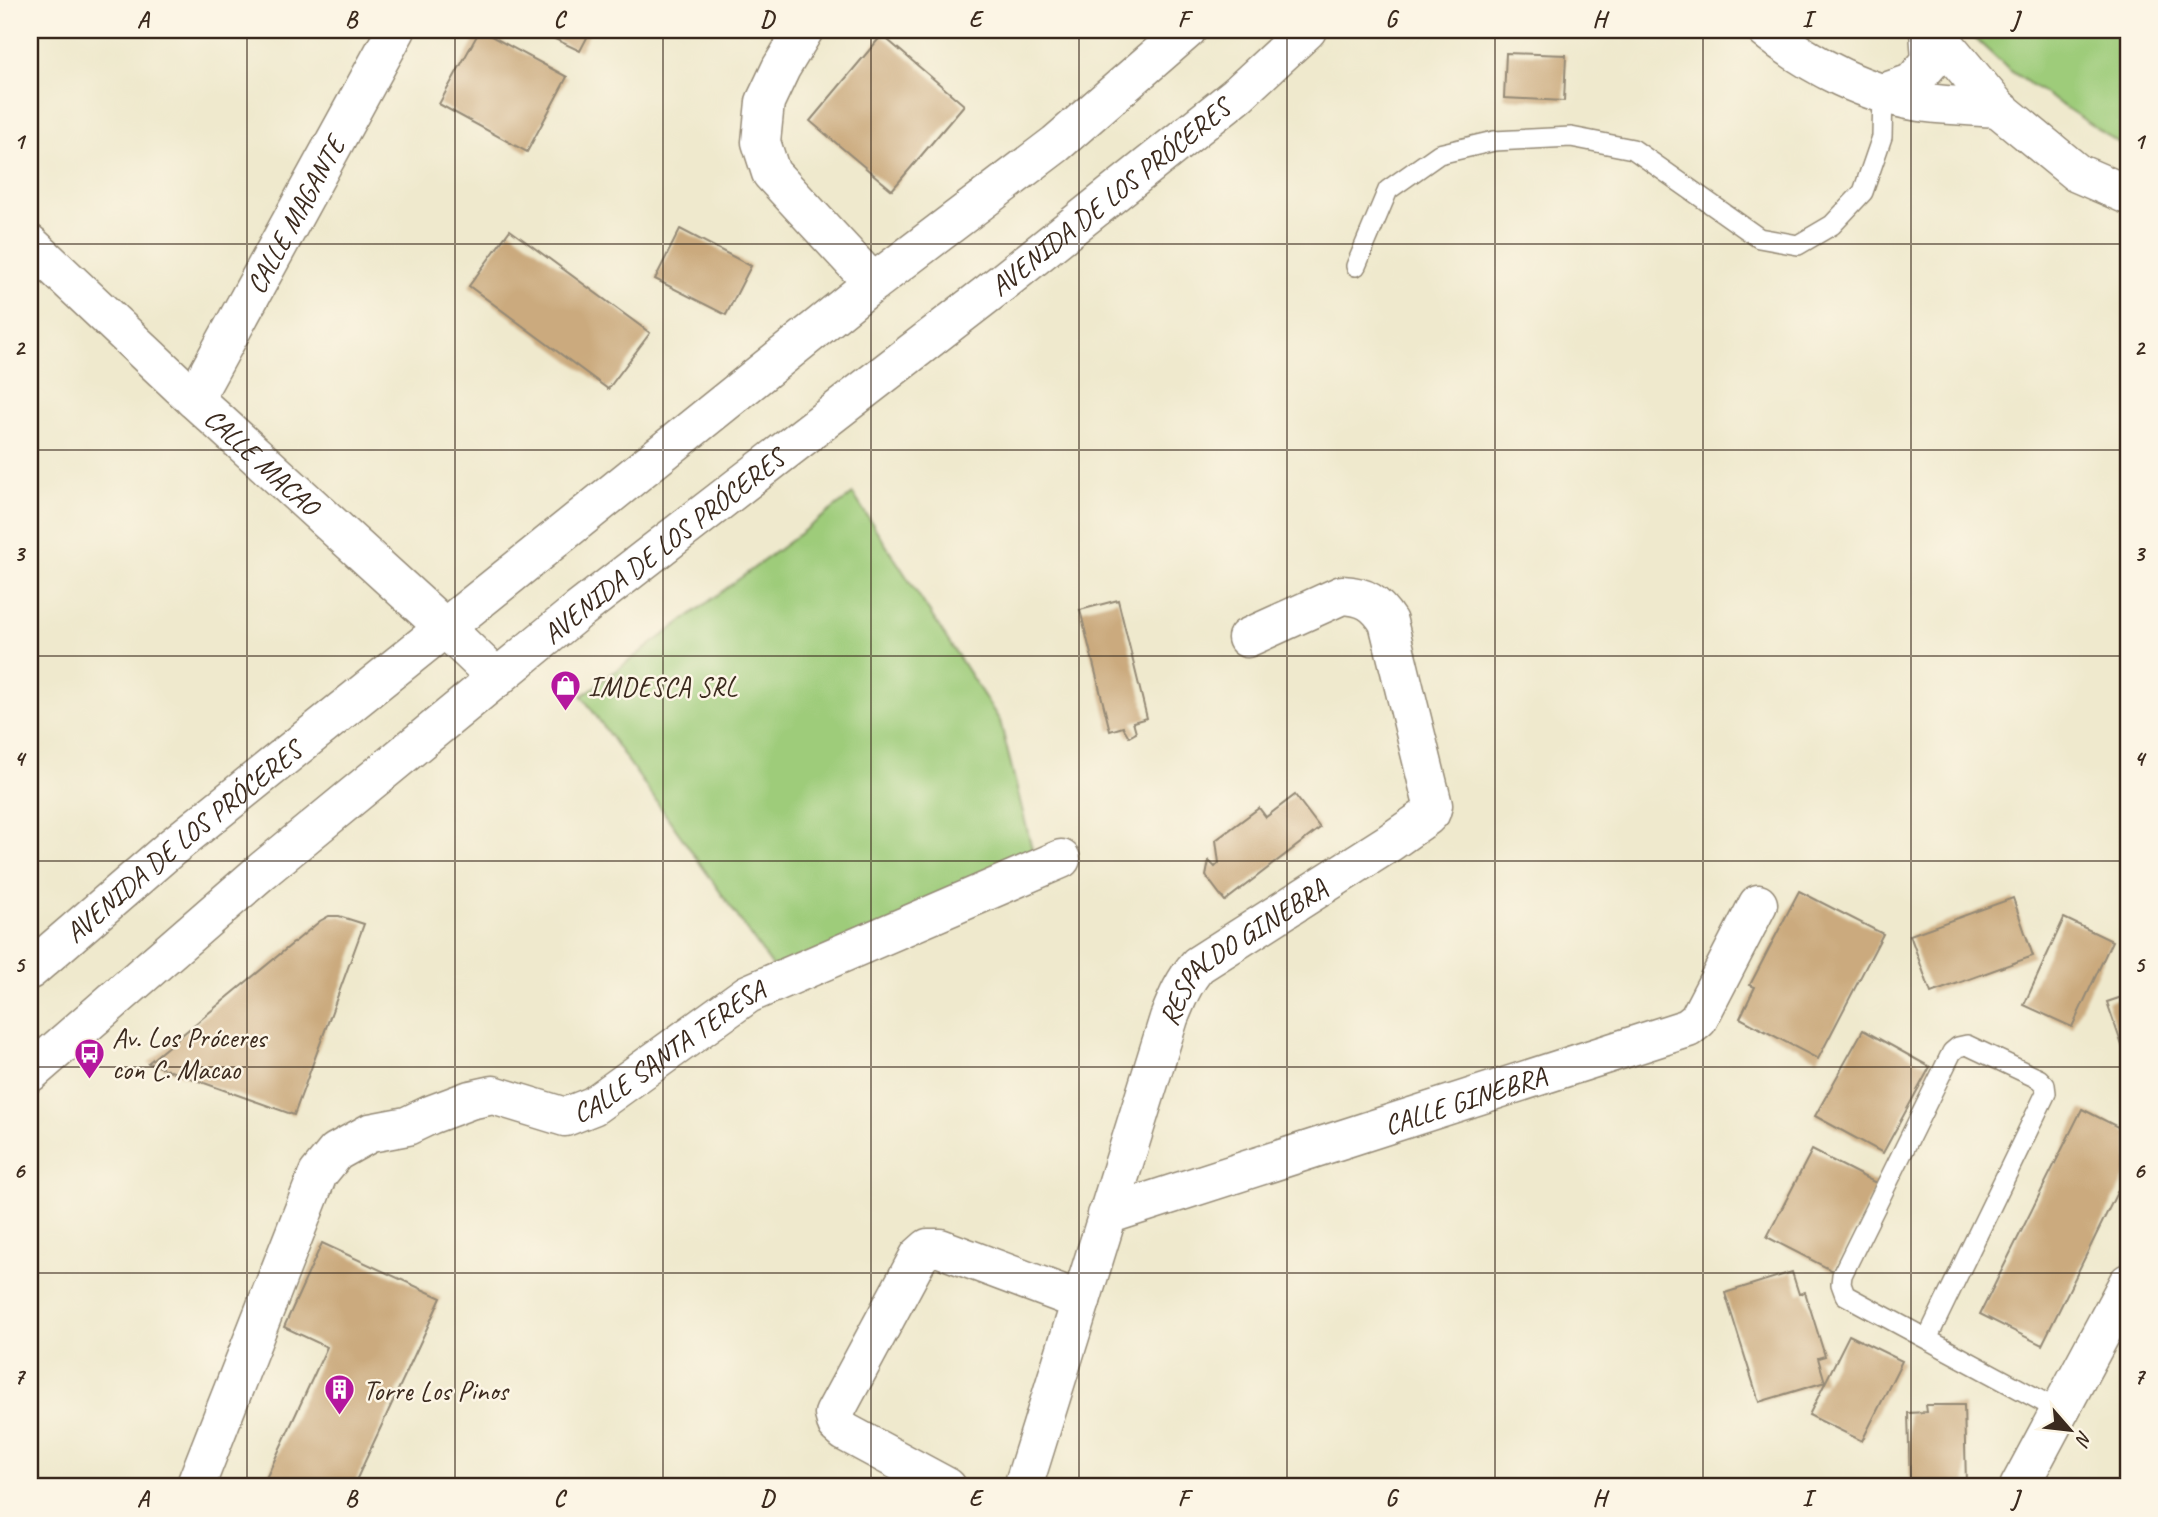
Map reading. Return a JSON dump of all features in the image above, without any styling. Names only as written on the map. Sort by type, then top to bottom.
[{"type":"street","name":"CALLE MAGANTE","points":[[194,399],[396,30]]},
{"type":"street","points":[[804,30],[781,68],[765,102],[761,142],[771,173],[873,283]]},
{"type":"street","name":"AVENIDA DE LOS PRÓCERES","points":[[30,970],[171,848],[873,283],[1056,144],[1187,30]]},
{"type":"street","name":"AVENIDA DE LOS PRÓCERES","points":[[30,1073],[262,871],[578,611],[1003,282],[1227,103],[1307,30]]},
{"type":"street","points":[[1766,30],[1790,49],[1819,66],[1883,93],[1925,103],[1998,108]]},
{"type":"street","points":[[1883,93],[1912,82],[1931,61],[1931,30]]},
{"type":"street","points":[[1931,30],[1998,108],[2077,173],[2128,195]]},
{"type":"street","name":"CALLE MACAO","points":[[30,244],[497,678]]},
{"type":"street","name":"RESPALDO GINEBRA","points":[[1023,1487],[1169,1018],[1178,993],[1188,976],[1198,965],[1389,844],[1426,817],[1433,805],[1388,622],[1379,607],[1368,599],[1342,595],[1248,638]]},
{"type":"street","name":"CALLE SANTA TERESA","points":[[195,1487],[318,1174],[336,1152],[370,1133],[407,1126],[470,1100],[493,1095],[565,1117],[593,1106],[748,994],[1061,859]]},
{"type":"street","name":"CALLE GINEBRA","points":[[1107,1216],[1688,1028],[1698,1020],[1758,904]]},
{"type":"street","points":[[947,1487],[845,1432],[837,1425],[834,1414],[919,1256],[928,1248],[940,1248],[1081,1301]]},
{"type":"street","points":[[2019,1487],[2128,1283]]},
{"type":"lane","points":[[1356,266],[1388,190],[1439,154],[1494,141],[1571,137],[1633,149],[1759,238],[1798,245],[1832,225],[1863,191],[1882,137],[1883,93]]},
{"type":"lane","points":[[1927,1339],[2046,1093],[2045,1085],[2039,1079],[1967,1045],[1958,1046],[1952,1052],[1842,1275],[1841,1284],[1845,1295],[2060,1411]]},
{"type":"green space","points":[[1966,30],[2128,30],[2128,149],[2009,70]]},
{"type":"green space","points":[[853,494],[1000,721],[1036,865],[778,974],[582,696]]},
{"type":"building","points":[[480,30],[567,77],[527,152],[439,104]]},
{"type":"building","points":[[536,30],[591,30],[580,51]]},
{"type":"building","points":[[882,35],[964,105],[892,190],[810,121]]},
{"type":"building","points":[[1506,53],[1566,55],[1564,101],[1504,98]]},
{"type":"building","points":[[680,229],[751,266],[726,315],[655,279]]},
{"type":"building","points":[[510,230],[650,333],[608,389],[469,286]]},
{"type":"building","points":[[1118,600],[1147,718],[1133,722],[1136,733],[1129,737],[1123,727],[1110,731],[1080,610]]},
{"type":"building","points":[[1295,795],[1320,828],[1225,901],[1206,876],[1209,861],[1215,867],[1219,863],[1216,840],[1259,808],[1266,817]]},
{"type":"building","points":[[1799,891],[1883,934],[1818,1059],[1740,1018],[1755,987],[1750,985]]},
{"type":"building","points":[[2013,898],[2033,956],[1931,993],[1910,935]]},
{"type":"building","points":[[329,916],[339,916],[364,924],[294,1115],[148,1063],[320,921]]},
{"type":"building","points":[[2064,918],[2112,941],[2072,1027],[2024,1005]]},
{"type":"building","points":[[2128,995],[2128,1063],[2107,1002]]},
{"type":"building","points":[[1863,1030],[1930,1067],[1883,1153],[1815,1116]]},
{"type":"building","points":[[2082,1109],[2128,1132],[2128,1170],[2042,1345],[1980,1314]]},
{"type":"building","points":[[1812,1150],[1878,1184],[1833,1271],[1767,1237]]},
{"type":"building","name":"Torre Los Pinos","points":[[322,1243],[441,1298],[353,1487],[262,1487],[327,1347],[284,1327]]},
{"type":"building","points":[[1792,1272],[1799,1294],[1805,1292],[1825,1356],[1818,1358],[1825,1382],[1759,1402],[1725,1293]]},
{"type":"building","points":[[1849,1335],[1902,1361],[1862,1441],[1809,1415]]},
{"type":"building","points":[[1926,1405],[1964,1405],[1966,1483],[1910,1484],[1908,1413],[1927,1412]]},
{"type":"place","name":"IMDESCA SRL","points":[[565,713]]},
{"type":"place","name":"Av. Los Próceres con C. Macao","points":[[89,1080]]},
{"type":"place","name":"Torre Los Pinos","points":[[340,1417]]}]
